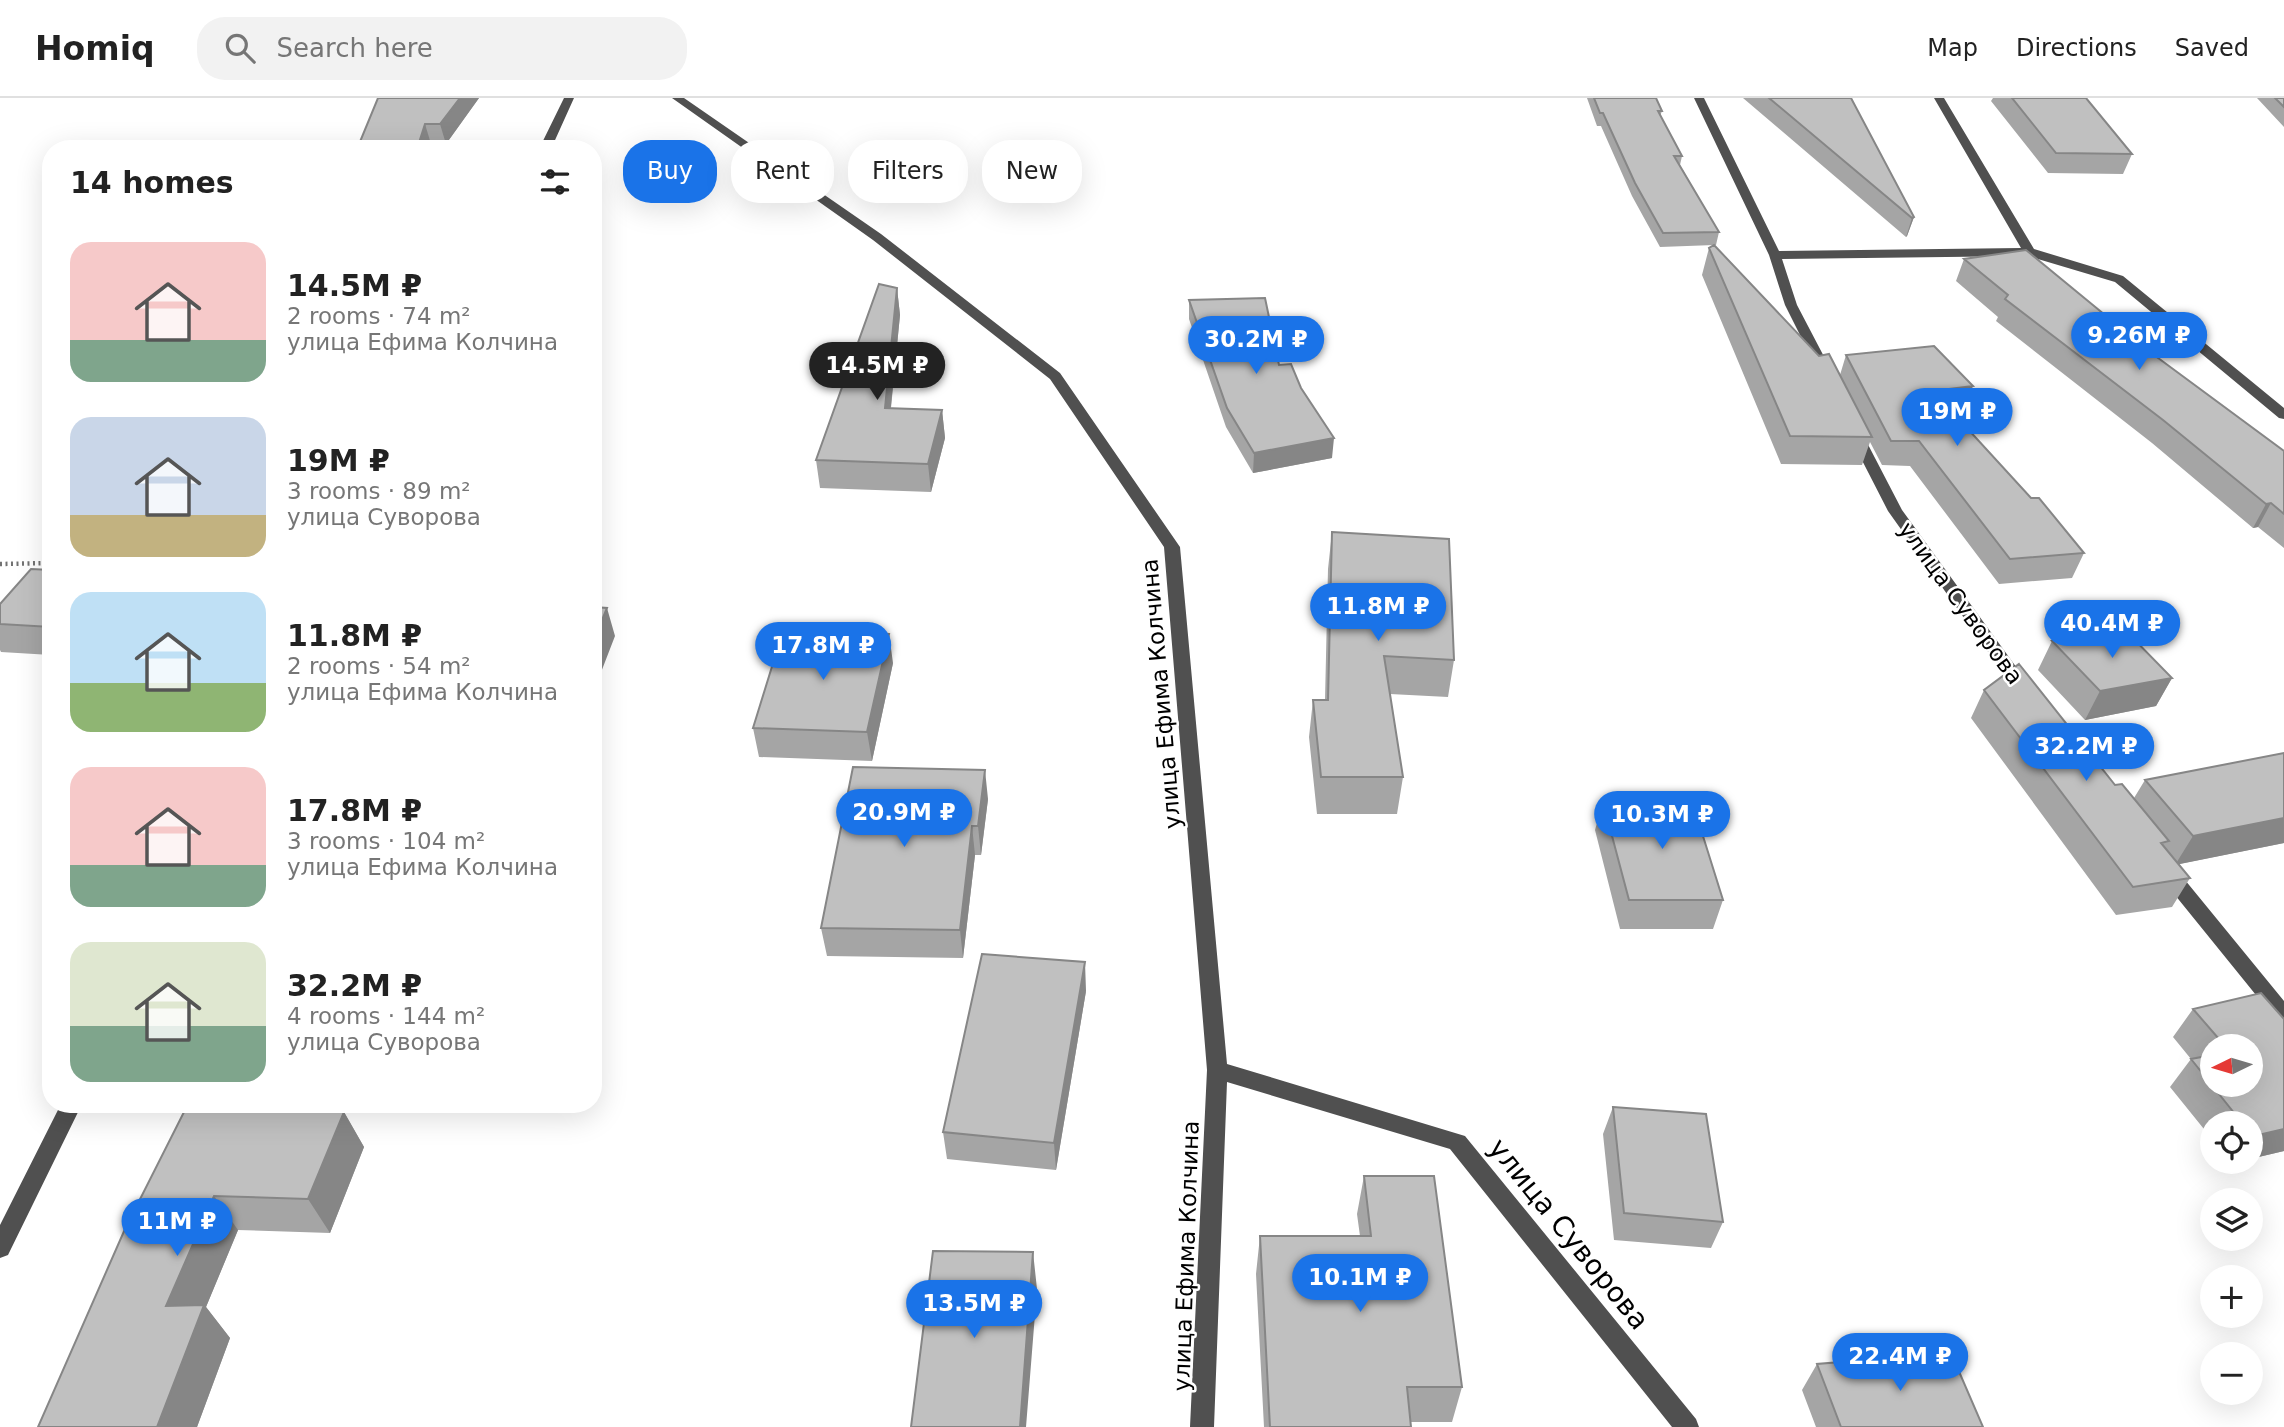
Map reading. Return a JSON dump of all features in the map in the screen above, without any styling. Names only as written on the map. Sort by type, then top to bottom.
[{"type":"street","points":[[549,140],[569,98]]},
{"type":"street","name":"улица Ефима Колчина","points":[[677,98],[877,237],[1055,376],[1172,547],[1217,1070],[1202,1427]]},
{"type":"street","points":[[1699,98],[1775,255],[1791,305],[1834,390]]},
{"type":"street","points":[[1938,98],[2029,252]]},
{"type":"street","points":[[1775,255],[2029,252],[2119,279],[2284,415]]},
{"type":"street","name":"улица Суворова","points":[[1846,414],[1895,511],[2036,706]]},
{"type":"street","points":[[2154,856],[2284,1014]]},
{"type":"street","name":"улица Суворова","points":[[1217,1070],[1457,1142],[1687,1427]]},
{"type":"street","points":[[0,1248],[68,1113]]},
{"type":"path","points":[[0,564],[42,563]]},
{"type":"building","points":[[378,98],[460,98],[440,124],[425,124],[420,140],[361,140]]},
{"type":"building","points":[[1594,98],[1656,98],[1662,111],[1658,111],[1682,156],[1674,156],[1719,232],[1663,233],[1635,183]]},
{"type":"building","points":[[1769,98],[1851,98],[1914,217],[1912,218]]},
{"type":"building","points":[[2012,98],[2086,98],[2132,154],[2056,153]]},
{"type":"building","points":[[2275,98],[2284,98],[2284,107]]},
{"type":"building","points":[[1714,245],[1819,356],[1829,354],[1872,437],[1790,436],[1709,248]]},
{"type":"building","points":[[2026,250],[2150,352],[2284,451],[2284,514],[2271,503],[2266,504],[2163,420],[2005,299],[2008,295],[1964,259]]},
{"type":"building","points":[[879,284],[897,288],[885,408],[942,410],[928,464],[816,460]]},
{"type":"building","points":[[1265,298],[1279,365],[1291,364],[1301,388],[1334,438],[1254,453],[1227,408],[1189,300]]},
{"type":"building","points":[[1934,346],[1973,386],[1933,391],[2031,498],[2039,498],[2084,553],[2010,559],[1919,441],[1891,441],[1846,355]]},
{"type":"building","points":[[1332,532],[1449,539],[1454,660],[1384,656],[1403,777],[1321,777],[1313,700],[1328,700]]},
{"type":"building","points":[[31,569],[42,570],[42,626],[0,624],[0,604]]},
{"type":"building","points":[[602,608],[607,608],[602,620]]},
{"type":"building","points":[[2123,628],[2172,678],[2100,691],[2052,641]]},
{"type":"building","points":[[783,631],[889,634],[867,732],[753,728]]},
{"type":"building","points":[[2019,664],[2115,785],[2122,784],[2169,841],[2161,843],[2190,878],[2133,887],[1984,690]]},
{"type":"building","points":[[2284,753],[2284,818],[2193,836],[2145,780]]},
{"type":"building","points":[[853,767],[985,770],[978,826],[972,826],[960,930],[821,928]]},
{"type":"building","points":[[1692,801],[1723,900],[1629,900],[1603,802]]},
{"type":"building","points":[[982,954],[1085,962],[1054,1143],[943,1132]]},
{"type":"building","points":[[2261,993],[2284,1019],[2284,1129],[2263,1134],[2263,1111],[2233,1111],[2221,1097],[2263,1097],[2263,1034],[2215,1034],[2193,1009]]},
{"type":"building","points":[[2200,1057],[2200,1070],[2191,1059]]},
{"type":"building","points":[[1613,1107],[1706,1114],[1723,1222],[1624,1213]]},
{"type":"building","points":[[183,1113],[344,1113],[308,1199],[214,1196],[166,1306],[204,1305],[157,1427],[38,1427],[125,1229]]},
{"type":"building","points":[[1364,1176],[1434,1176],[1462,1387],[1407,1387],[1411,1427],[1270,1427],[1260,1236],[1371,1236]]},
{"type":"building","points":[[933,1251],[1033,1252],[1020,1427],[911,1427]]},
{"type":"building","points":[[1951,1353],[1983,1427],[1841,1427],[1817,1364]]}]
